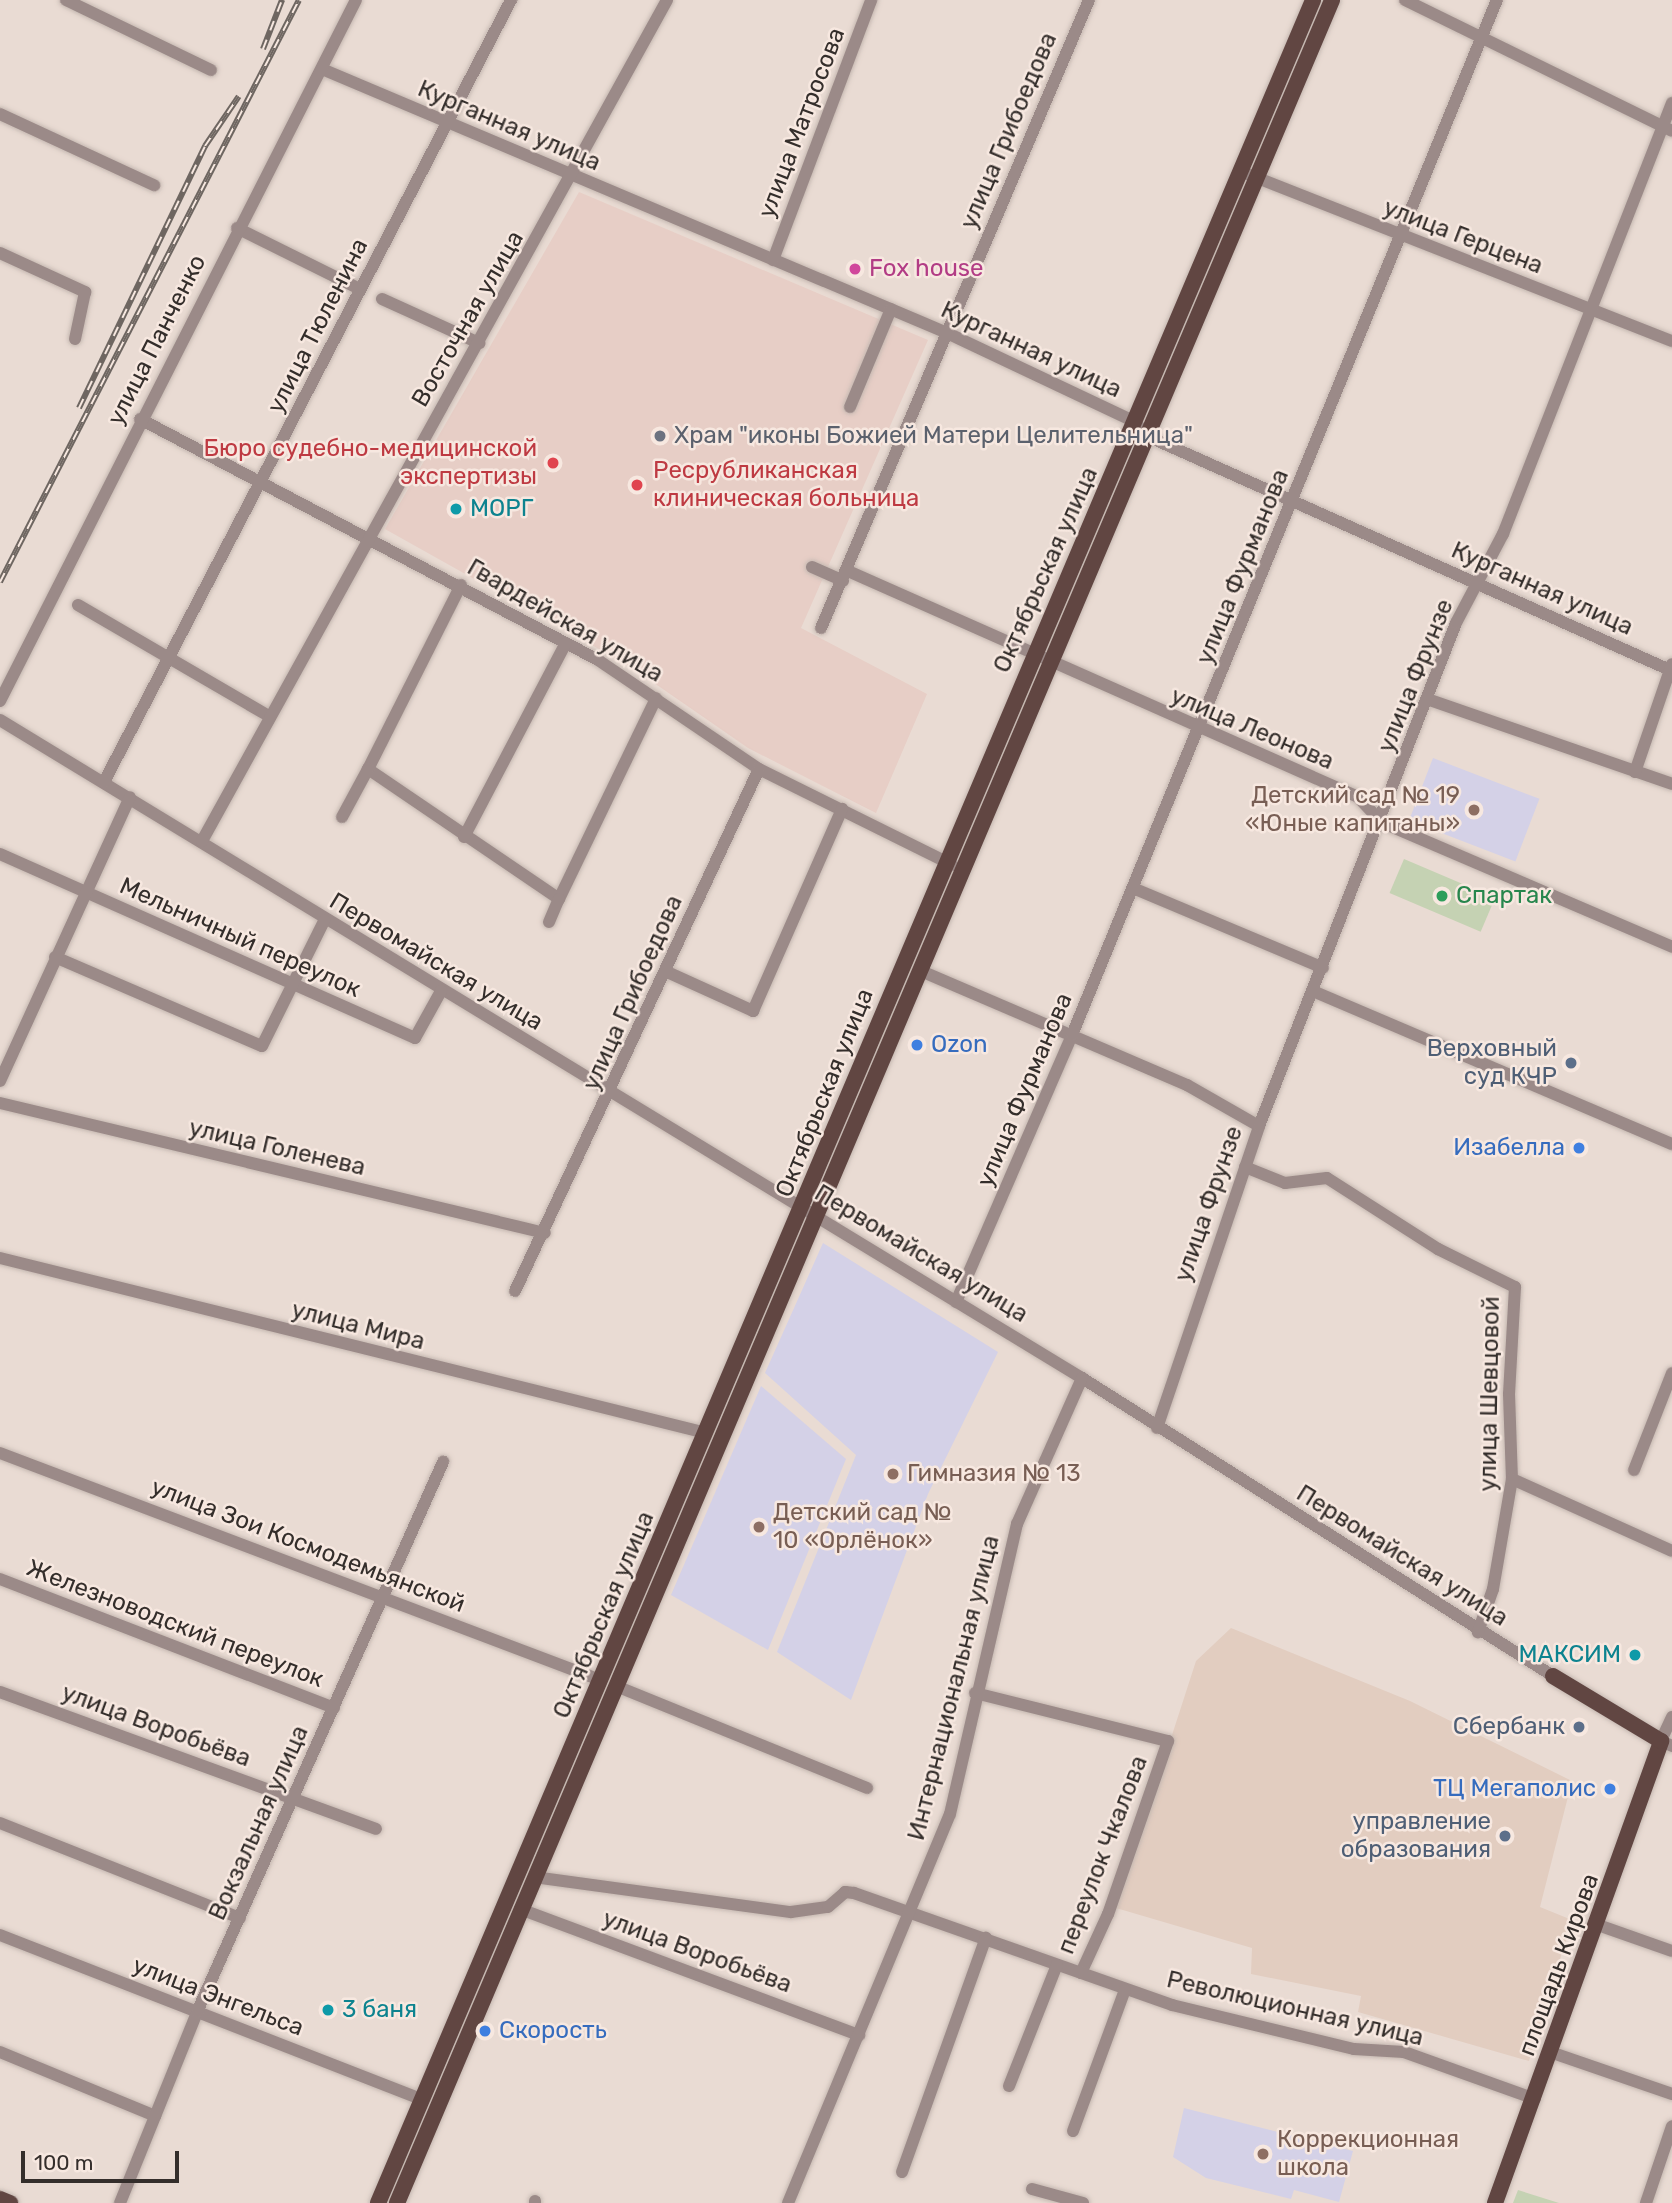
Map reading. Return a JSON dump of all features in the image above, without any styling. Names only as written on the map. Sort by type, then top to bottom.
[{"type":"main road","name":"Октябрьская улица","points":[[397,2203],[534,1877],[706,1433],[1032,657],[1135,422],[1313,0]]},
{"type":"main road","name":"Октябрьская улица","points":[[378,2203],[421,2099],[818,1219],[962,870],[1332,0]]},
{"type":"main road","name":"Первомайская улица","points":[[1553,1676],[1667,1744]]},
{"type":"main road","name":"площадь Кирова","points":[[1495,2203],[1667,1744]]},
{"type":"main road","points":[[0,2199],[10,2203]]},
{"type":"street","points":[[66,0],[211,70]]},
{"type":"street","name":"улица Панченко","points":[[0,701],[140,419],[356,0]]},
{"type":"street","name":"улица Тюленина","points":[[104,782],[511,0]]},
{"type":"street","name":"Восточная улица","points":[[202,841],[269,716],[574,175],[667,0]]},
{"type":"street","name":"улица Матросова","points":[[773,260],[871,0]]},
{"type":"street","name":"улица Грибоедова","points":[[821,628],[945,332],[1089,0]]},
{"type":"street","points":[[1405,0],[1668,129]]},
{"type":"street","name":"улица Фурманова","points":[[956,1302],[1072,1035],[1199,730],[1485,37],[1497,0]]},
{"type":"street","name":"Курганная улица","points":[[322,69],[945,332],[1135,422],[1147,436],[1291,503],[1671,668]]},
{"type":"street","name":"улица Фрунзе","points":[[1157,1428],[1259,1126],[1381,822],[1427,699],[1478,582],[1503,534],[1591,309],[1668,129],[1672,103]]},
{"type":"street","points":[[0,114],[155,185]]},
{"type":"street","name":"улица Герцена","points":[[1241,171],[1672,341]]},
{"type":"street","points":[[237,228],[360,289]]},
{"type":"street","points":[[0,253],[85,292],[75,339]]},
{"type":"street","points":[[382,299],[479,343]]},
{"type":"street","points":[[850,407],[891,309]]},
{"type":"street","name":"Гвардейская улица","points":[[140,419],[370,536],[566,643],[656,698],[759,769],[962,870]]},
{"type":"street","name":"улица Леонова","points":[[812,567],[845,576],[1358,797],[1381,822],[1672,947]]},
{"type":"street","points":[[342,817],[461,585]]},
{"type":"street","points":[[78,605],[269,716]]},
{"type":"street","points":[[464,837],[566,643]]},
{"type":"street","points":[[1634,772],[1671,668]]},
{"type":"street","points":[[549,922],[656,698]]},
{"type":"street","points":[[1427,699],[1672,783]]},
{"type":"street","name":"Первомайская улица","points":[[0,720],[202,841],[324,921],[1082,1378],[1478,1632],[1553,1676]]},
{"type":"street","points":[[368,769],[464,837],[559,899]]},
{"type":"street","name":"улица Грибоедова","points":[[516,1291],[759,769]]},
{"type":"street","points":[[0,1081],[130,797]]},
{"type":"street","points":[[665,971],[753,1011],[842,809]]},
{"type":"street","name":"Мельничный переулок","points":[[0,854],[415,1038],[441,991]]},
{"type":"street","points":[[1133,888],[1323,968]]},
{"type":"street","points":[[55,957],[262,1046],[324,921]]},
{"type":"street","points":[[921,971],[1186,1085],[1259,1126]]},
{"type":"street","points":[[1313,991],[1672,1144]]},
{"type":"street","name":"улица Голенева","points":[[0,1103],[545,1233]]},
{"type":"street","name":"улица Шевцовой","points":[[1245,1167],[1285,1182],[1327,1178],[1438,1249],[1516,1287],[1509,1394],[1513,1479],[1493,1589],[1478,1632]]},
{"type":"street","name":"улица Мира","points":[[0,1258],[706,1433]]},
{"type":"street","points":[[1634,1470],[1672,1373]]},
{"type":"street","name":"Интернациональная улица","points":[[788,2203],[912,1913],[950,1814],[975,1693],[1017,1524],[1082,1378]]},
{"type":"street","name":"улица Зои Космодемьянской","points":[[0,1453],[385,1595],[867,1788]]},
{"type":"street","name":"Вокзальная улица","points":[[120,2203],[197,2012],[443,1462]]},
{"type":"street","points":[[1513,1479],[1672,1550]]},
{"type":"street","name":"Железноводский переулок","points":[[0,1579],[334,1708]]},
{"type":"street","name":"улица Воробьёва","points":[[0,1692],[376,1829]]},
{"type":"street","name":"переулок Чкалова","points":[[975,1693],[1168,1741],[1108,1914],[1081,1973]]},
{"type":"street","points":[[1667,1744],[1672,1717]]},
{"type":"street","points":[[0,1823],[240,1918]]},
{"type":"street","name":"Революционная улица","points":[[534,1877],[792,1912],[828,1907],[845,1892],[986,1938],[1125,1990],[1354,2049],[1404,2052],[1535,2099]]},
{"type":"street","name":"улица Воробьёва","points":[[520,1909],[859,2035]]},
{"type":"street","points":[[1598,1925],[1672,1951]]},
{"type":"street","name":"улица Энгельса","points":[[0,1935],[421,2099]]},
{"type":"street","points":[[902,2172],[986,1938]]},
{"type":"street","points":[[1009,2086],[1057,1965]]},
{"type":"street","points":[[1073,2131],[1125,1990]]},
{"type":"street","points":[[0,2052],[155,2116]]},
{"type":"street","points":[[1553,2053],[1672,2094]]},
{"type":"street","points":[[1646,2203],[1672,2126]]},
{"type":"street","points":[[1032,2189],[1083,2203]]},
{"type":"shaded area","name":"Ресрубликанская клиническая больница","points":[[579,192],[928,340],[801,628],[927,694],[876,813],[748,748],[631,667],[385,529]]},
{"type":"shaded area","name":"Детский сад № 19 «Юные капитаны»","points":[[1433,758],[1539,799],[1515,861],[1409,821]]},
{"type":"shaded area","name":"Гимназия № 13","points":[[823,1243],[998,1352],[928,1494],[851,1700],[777,1652],[856,1455],[765,1373]]},
{"type":"shaded area","name":"Детский сад № 10 «Орлёнок»","points":[[761,1386],[846,1459],[768,1650],[671,1595]]},
{"type":"shaded area","points":[[1231,1628],[1410,1701],[1572,1781],[1540,1907],[1572,1920],[1529,2061],[1358,2012],[1361,1996],[1251,1974],[1252,1948],[1116,1908],[1196,1661]]},
{"type":"shaded area","name":"Коррекционная школа","points":[[1184,2108],[1353,2151],[1339,2202],[1294,2190],[1291,2199],[1206,2178],[1173,2157]]},
{"type":"green space","name":"Спартак","points":[[1404,859],[1495,898],[1481,932],[1390,893]]},
{"type":"green space","points":[[1518,2190],[1559,2203],[1513,2203]]},
{"type":"railway","points":[[263,49],[282,0]]},
{"type":"railway","points":[[0,582],[299,0]]},
{"type":"railway","points":[[79,408],[205,146],[239,96]]},
{"type":"place","name":"Fox house","points":[[855,269]]},
{"type":"place","name":"Храм \"иконы Божией Матери Целительница\"","points":[[660,436]]},
{"type":"place","name":"Бюро судебно-медицинской экспертизы","points":[[553,463]]},
{"type":"place","name":"Ресрубликанская клиническая больница","points":[[637,485]]},
{"type":"place","name":"МОРГ","points":[[456,509]]},
{"type":"place","name":"Детский сад № 19 «Юные капитаны»","points":[[1474,810]]},
{"type":"place","name":"Спартак","points":[[1442,896]]},
{"type":"place","name":"Ozon","points":[[917,1045]]},
{"type":"place","name":"Верховный суд КЧР","points":[[1571,1063]]},
{"type":"place","name":"Изабелла","points":[[1579,1148]]},
{"type":"place","name":"Гимназия № 13","points":[[893,1474]]},
{"type":"place","name":"Детский сад № 10 «Орлёнок»","points":[[759,1527]]},
{"type":"place","name":"МАКСИМ","points":[[1635,1655]]},
{"type":"place","name":"Сбербанк","points":[[1579,1727]]},
{"type":"place","name":"ТЦ Мегаполис","points":[[1610,1789]]},
{"type":"place","name":"управление образования","points":[[1505,1836]]},
{"type":"place","name":"3 баня","points":[[328,2010]]},
{"type":"place","name":"Скорость","points":[[485,2031]]},
{"type":"place","name":"Коррекционная школа","points":[[1263,2154]]}]
